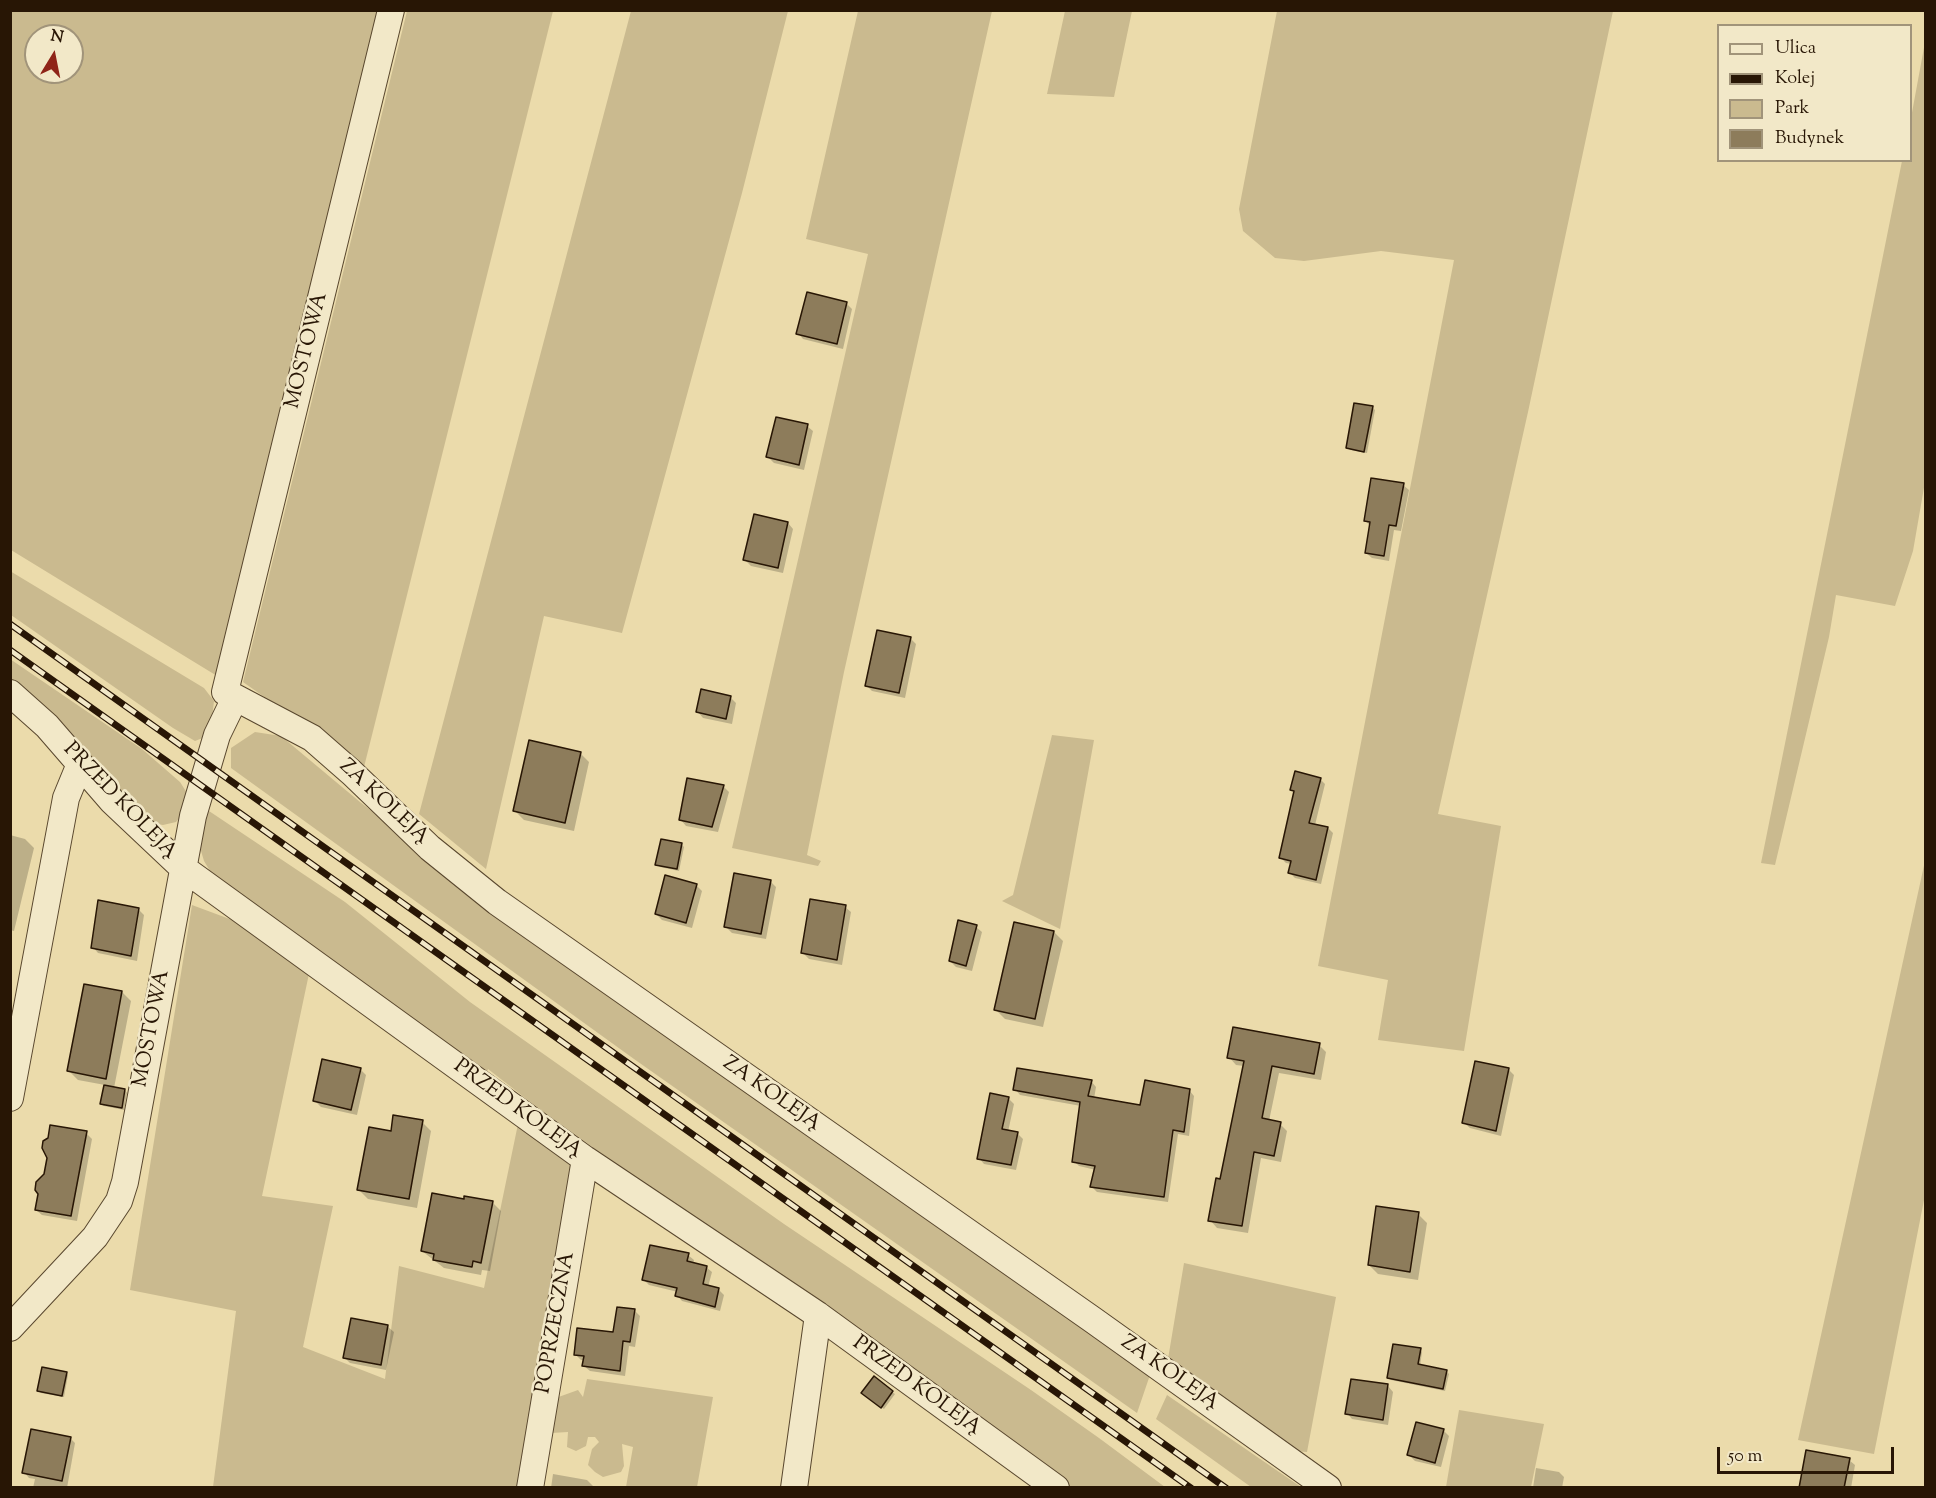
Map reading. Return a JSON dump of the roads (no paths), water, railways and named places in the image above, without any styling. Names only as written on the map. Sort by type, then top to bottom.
[{"type":"street","name":"MOSTOWA","points":[[10,1328],[95,1237],[118,1201],[125,1182],[193,816],[230,695],[391,10]]},
{"type":"street","name":"PRZED KOLEJĄ","points":[[10,693],[47,726],[112,801],[183,868],[585,1159],[818,1316],[1056,1488]]},
{"type":"street","name":"ZA KOLEJĄ","points":[[230,695],[312,738],[430,848],[497,902],[1093,1320],[1328,1488]]},
{"type":"street","points":[[10,1098],[66,798],[80,764]]},
{"type":"street","name":"POPRZECZNA","points":[[530,1488],[585,1159]]},
{"type":"street","points":[[794,1488],[818,1316]]},
{"type":"railway","points":[[10,624],[1226,1488]]},
{"type":"railway","points":[[10,650],[1191,1488]]}]
